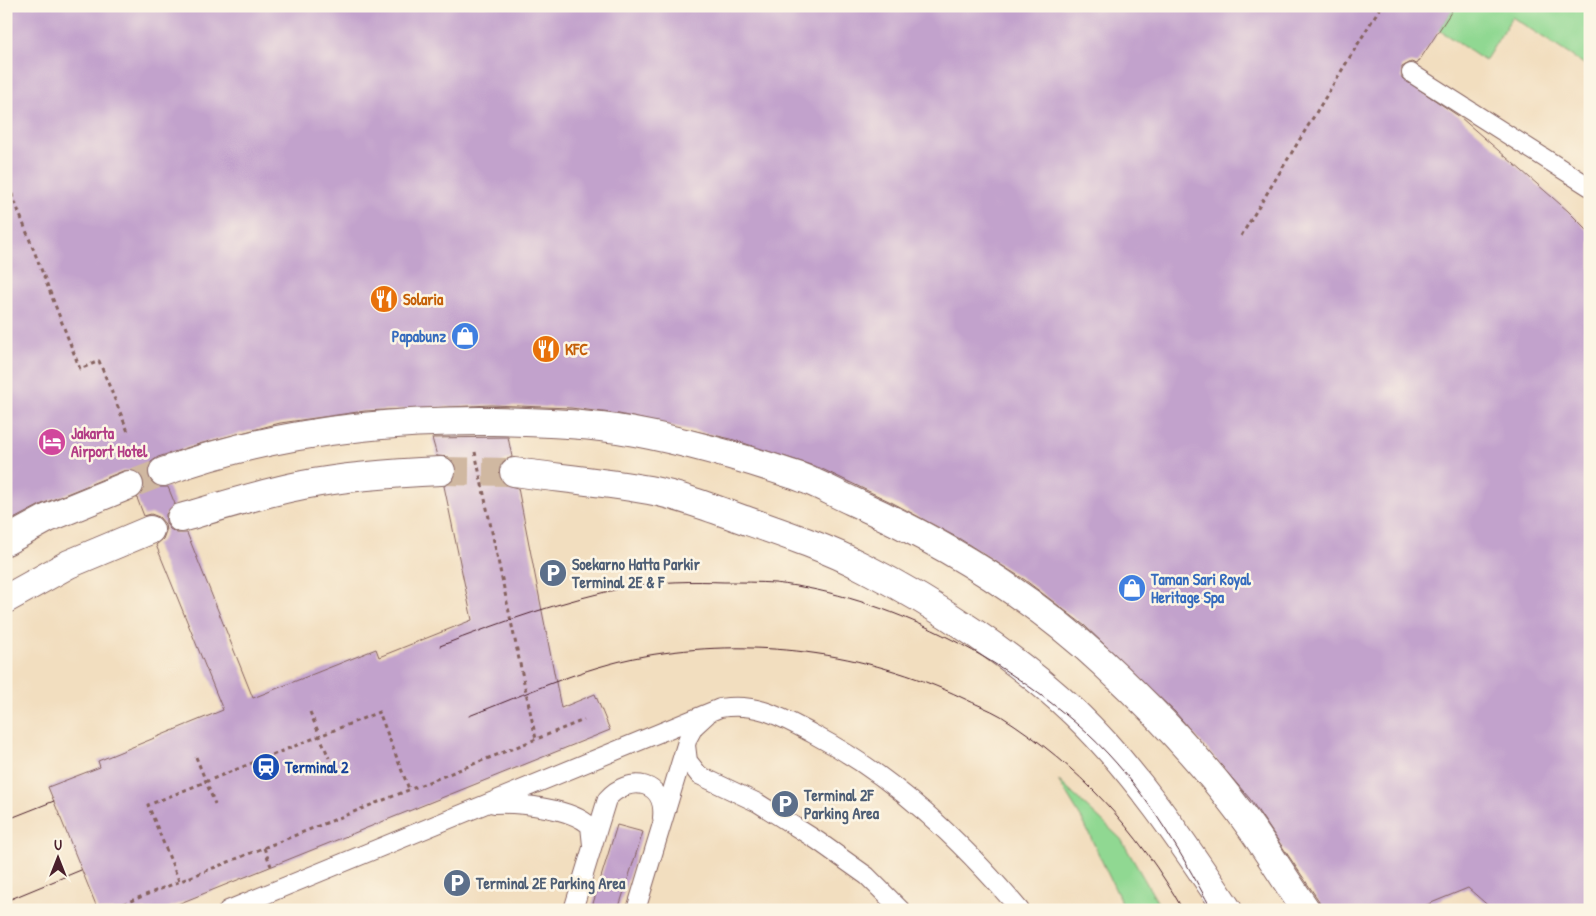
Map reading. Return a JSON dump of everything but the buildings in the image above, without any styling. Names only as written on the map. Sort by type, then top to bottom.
[{"type":"street","points":[[163,472],[266,441],[357,426],[430,421],[528,422],[618,429],[710,450],[795,474],[896,520],[974,566],[1037,608],[1102,662],[1157,716],[1207,771],[1253,830],[1306,910]]},
{"type":"street","points":[[181,518],[303,485],[375,474],[441,471]]},
{"type":"street","points":[[514,472],[651,490],[717,509],[780,532],[862,566],[921,599],[1013,660],[1076,713],[1138,781],[1189,850],[1228,910]]},
{"type":"street","points":[[6,541],[48,518],[130,485]]},
{"type":"street","points":[[6,599],[70,564],[150,530]]},
{"type":"lane","points":[[1411,72],[1590,187]]},
{"type":"lane","points":[[228,910],[711,712],[735,706],[750,706],[792,722],[837,746],[889,781],[934,819],[982,865],[1020,910]]},
{"type":"lane","points":[[636,910],[686,745],[694,727],[711,712]]},
{"type":"lane","points":[[686,745],[688,761],[699,775],[758,802],[818,841],[867,876],[901,910]]},
{"type":"lane","points":[[573,910],[607,799],[614,790],[625,785],[637,784],[654,790],[661,800],[663,810],[661,824]]},
{"type":"lane","points":[[484,805],[527,805],[576,817],[590,826],[592,847]]},
{"type":"path","points":[[1241,236],[1380,6]]},
{"type":"path","points":[[6,180],[80,369],[100,361],[129,434]]},
{"type":"path","points":[[473,443],[536,739]]},
{"type":"path","points":[[310,712],[329,758]]},
{"type":"path","points":[[178,882],[148,805],[379,712],[409,789]]},
{"type":"path","points":[[108,910],[584,720]]},
{"type":"path","points":[[196,757],[215,804]]},
{"type":"green space","points":[[1455,6],[1590,6],[1590,68],[1512,17],[1485,61],[1439,30]]},
{"type":"green space","points":[[1058,780],[1121,839],[1162,910],[1125,910],[1083,821]]},
{"type":"tunnel","points":[[441,471],[514,472]]},
{"type":"tunnel","points":[[129,485],[163,472]]},
{"type":"tram line","points":[[440,646],[509,620],[556,605],[604,592],[652,584],[688,582],[775,583],[817,590],[860,601],[902,616],[982,656],[1020,680],[1088,734],[1125,773],[1142,795],[1172,840],[1212,910]]},
{"type":"tram line","points":[[469,716],[599,667],[644,656],[684,650],[725,648],[807,652],[887,669],[926,682],[996,713],[1055,755],[1104,801],[1126,827],[1147,853],[1183,910]]},
{"type":"tram line","points":[[6,820],[54,801]]},
{"type":"tram line","points":[[6,901],[81,870]]},
{"type":"place","name":"Solaria","points":[[384,299]]},
{"type":"place","name":"Papabunz","points":[[465,336]]},
{"type":"place","name":"KFC","points":[[546,349]]},
{"type":"place","name":"Jakarta Airport Hotel","points":[[52,442]]},
{"type":"place","name":"Soekarno Hatta Parkir Terminal 2E & F","points":[[553,573]]},
{"type":"place","name":"Taman Sari Royal Heritage Spa","points":[[1132,588]]},
{"type":"place","name":"Terminal 2","points":[[266,767]]},
{"type":"place","name":"Terminal 2F Parking Area","points":[[785,804]]},
{"type":"place","name":"Terminal 2E Parking Area","points":[[457,883]]}]
